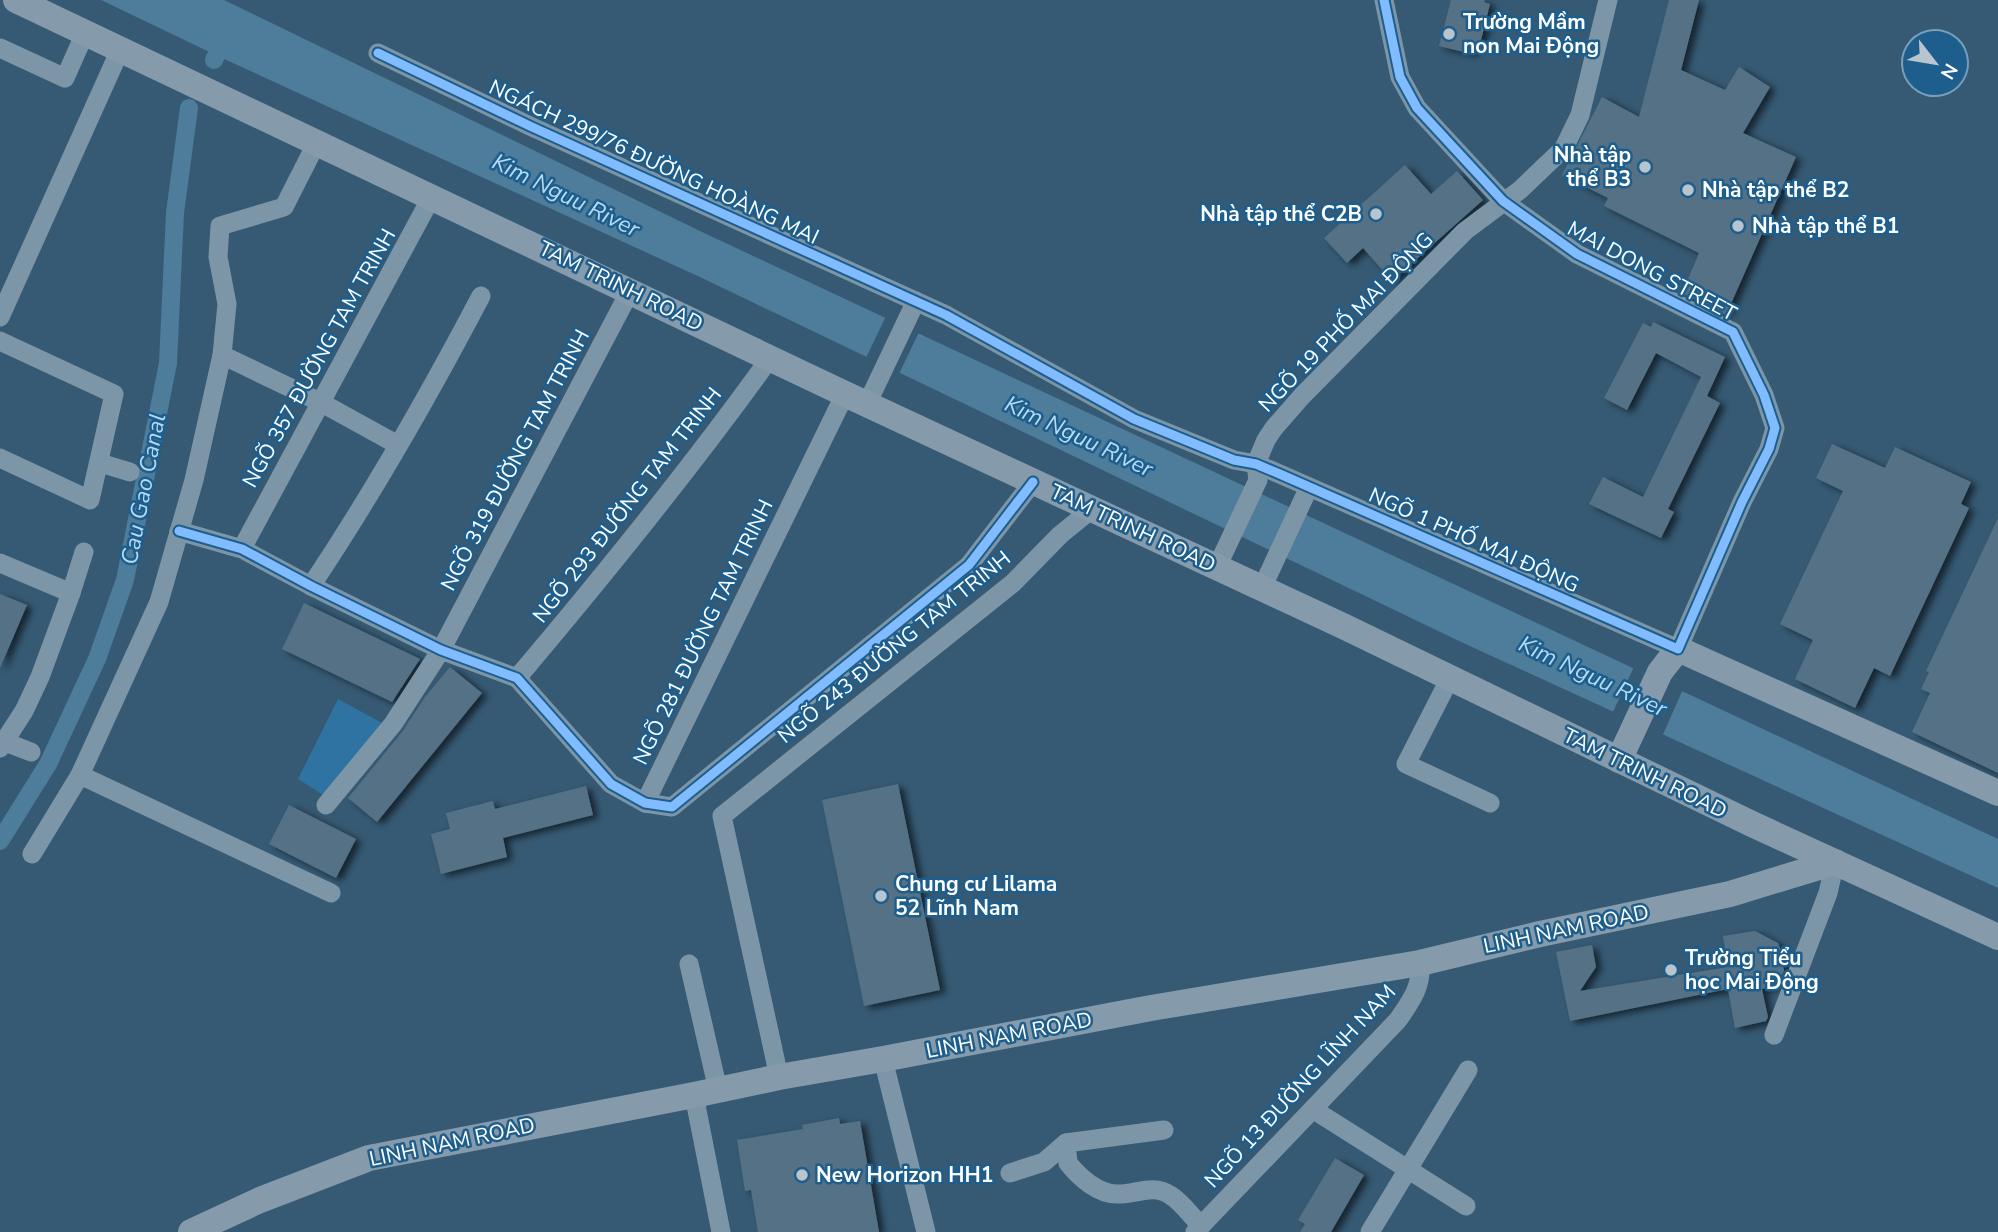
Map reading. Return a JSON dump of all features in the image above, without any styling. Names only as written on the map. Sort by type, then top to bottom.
[{"type":"main road","name":"TAM TRINH ROAD","points":[[16,0],[770,358],[863,393],[1033,482],[1092,509],[1222,557],[1450,678],[1623,751],[1835,862],[1998,937]]},
{"type":"main road","points":[[1623,751],[1660,672],[1678,649],[1998,793]]},
{"type":"main road","name":"LINH NAM ROAD","points":[[191,1232],[260,1200],[369,1158],[779,1077],[1151,1008],[1420,963],[1540,934],[1730,894],[1835,862]]},
{"type":"street","name":"MAI DONG STREET","points":[[1384,0],[1400,77],[1417,108],[1503,201],[1577,254],[1733,332],[1764,396],[1775,428],[1769,449],[1742,502],[1678,649]]},
{"type":"street","name":"NGÕ 19 PHỐ MAI ĐỘNG","points":[[1256,464],[1266,440],[1302,396],[1465,231],[1520,191],[1564,148],[1580,115],[1608,0]]},
{"type":"street","points":[[0,48],[65,78],[85,33]]},
{"type":"street","points":[[0,317],[120,50]]},
{"type":"street","name":"NGÁCH 299/76 ĐƯỜNG HOÀNG MAI","points":[[378,53],[532,127],[946,314],[1134,419],[1234,460],[1256,464]]},
{"type":"street","points":[[32,854],[80,775],[159,602],[194,480],[222,355],[227,304],[218,257],[220,226],[284,207],[317,142]]},
{"type":"street","name":"NGÕ 357 ĐƯỜNG TAM TRINH","points":[[246,541],[432,196]]},
{"type":"street","name":"NGÕ 319 ĐƯỜNG TAM TRINH","points":[[326,805],[393,724],[441,650],[630,291]]},
{"type":"street","points":[[311,586],[349,530],[443,369],[481,296]]},
{"type":"street","name":"NGÕ 281 ĐƯỜNG TAM TRINH","points":[[517,678],[611,784],[645,803],[863,393],[907,321],[916,301]]},
{"type":"street","points":[[0,341],[114,394],[90,500],[0,458]]},
{"type":"street","points":[[222,355],[320,402],[398,445]]},
{"type":"street","name":"NGÕ 293 ĐƯỜNG TAM TRINH","points":[[517,678],[626,547],[714,435],[770,358]]},
{"type":"street","points":[[100,463],[130,472]]},
{"type":"street","points":[[1222,557],[1258,480],[1256,464]]},
{"type":"street","name":"NGÕ 1 PHỐ MAI ĐỘNG","points":[[1256,464],[1678,649]]},
{"type":"street","points":[[645,803],[672,807],[884,636],[969,565],[1033,482]]},
{"type":"street","points":[[1266,579],[1309,486]]},
{"type":"street","name":"NGÕ 243 ĐƯỜNG TAM TRINH","points":[[779,1077],[722,816],[1013,583],[1060,535],[1092,509]]},
{"type":"street","points":[[179,531],[242,549],[441,650],[517,678]]},
{"type":"street","points":[[31,752],[1,743],[24,711],[71,593],[84,552]]},
{"type":"street","points":[[0,563],[71,593]]},
{"type":"street","points":[[1450,678],[1406,764],[1490,803]]},
{"type":"street","points":[[80,775],[331,893]]},
{"type":"street","points":[[1774,1035],[1828,893],[1835,862]]},
{"type":"street","name":"NGÕ 13 ĐƯỜNG LĨNH NAM","points":[[1198,1229],[1398,1020],[1415,994],[1421,978],[1420,963]]},
{"type":"street","points":[[689,964],[721,1232]]},
{"type":"street","points":[[877,1060],[915,1232]]},
{"type":"street","points":[[877,1060],[926,1232]]},
{"type":"street","points":[[1370,1232],[1468,1070]]},
{"type":"street","points":[[1314,1110],[1466,1206]]},
{"type":"street","points":[[1010,1173],[1044,1162],[1066,1143],[1164,1130]]},
{"type":"street","points":[[1066,1143],[1068,1163],[1075,1172],[1098,1189],[1117,1194],[1147,1189],[1171,1195],[1198,1229]]},
{"type":"shaded area","points":[[338,699],[384,724],[325,796],[298,779]]},
{"type":"water","name":"Kim Nguu River","points":[[101,0],[224,0],[702,232],[1998,839],[1998,888],[1459,641],[702,278]]},
{"type":"pier","points":[[887,314],[920,330],[898,376],[865,360]]},
{"type":"pier","points":[[1634,667],[1683,689],[1661,739],[1611,716]]},
{"type":"building","points":[[1451,0],[1485,0],[1484,2],[1490,4],[1479,48],[1474,47],[1472,54],[1439,46]]},
{"type":"building","points":[[1669,0],[1699,0],[1681,70],[1725,90],[1739,67],[1770,87],[1743,133],[1796,157],[1726,315],[1682,293],[1699,253],[1604,206],[1608,198],[1562,175],[1602,97],[1639,117]]},
{"type":"building","points":[[1405,165],[1431,194],[1457,171],[1483,200],[1392,281],[1363,248],[1347,263],[1324,238]]},
{"type":"building","points":[[1653,322],[1725,357],[1707,396],[1720,403],[1668,509],[1674,512],[1661,538],[1589,504],[1603,477],[1643,497],[1701,377],[1656,353],[1627,410],[1604,398],[1643,323],[1651,327]]},
{"type":"building","points":[[1832,444],[1885,468],[1895,447],[1971,482],[1961,504],[1969,508],[1890,676],[1874,668],[1855,708],[1795,679],[1813,640],[1780,624],[1843,491],[1816,478]]},
{"type":"building","points":[[1998,518],[1998,773],[1912,732],[1930,693],[1921,689],[1929,672],[1926,671]]},
{"type":"building","points":[[0,594],[27,605],[0,668]]},
{"type":"building","points":[[304,603],[420,659],[392,702],[282,649]]},
{"type":"building","points":[[450,667],[482,693],[377,822],[348,798]]},
{"type":"building","name":"Chung cư Lilama 52 Lĩnh Nam","points":[[898,784],[940,990],[864,1006],[822,800]]},
{"type":"building","points":[[586,786],[593,815],[503,838],[507,857],[441,874],[431,834],[450,829],[446,813],[493,801],[495,809]]},
{"type":"building","points":[[289,805],[356,839],[336,878],[269,844]]},
{"type":"building","points":[[1755,931],[1778,943],[1783,956],[1784,971],[1776,986],[1762,989],[1768,1017],[1766,1021],[1735,1028],[1728,989],[1570,1021],[1556,952],[1592,945],[1596,967],[1580,991],[1728,967],[1723,936]]},
{"type":"building","name":"New Horizon HH1","points":[[839,1118],[840,1124],[860,1121],[879,1232],[758,1232],[751,1190],[745,1191],[737,1140],[803,1129],[802,1125]]},
{"type":"building","points":[[1335,1158],[1364,1175],[1331,1232],[1300,1232],[1305,1224],[1298,1220]]},
{"type":"waterway","name":"Cau Gao Canal","points":[[214,60],[227,35]]},
{"type":"waterway","name":"Cau Gao Canal","points":[[0,841],[48,764],[97,659],[125,580],[168,363],[175,213],[189,108]]},
{"type":"cycle path","points":[[378,53],[532,127],[946,315],[1134,419],[1234,460],[1256,464],[1678,649],[1742,502],[1769,449],[1775,428],[1764,395],[1733,332],[1577,254],[1503,201],[1417,108],[1400,77],[1384,0]]},
{"type":"cycle path","points":[[179,531],[242,549],[441,650],[517,678],[611,784],[645,803],[672,807],[969,565],[1033,482]]},
{"type":"place","name":"Trường Mầm non Mai Động","points":[[1449,34]]},
{"type":"place","name":"Nhà tập thể B3","points":[[1645,167]]},
{"type":"place","name":"Nhà tập thể B2","points":[[1688,190]]},
{"type":"place","name":"Nhà tập thể C2B","points":[[1376,214]]},
{"type":"place","name":"Nhà tập thể B1","points":[[1738,226]]},
{"type":"place","name":"Chung cư Lilama 52 Lĩnh Nam","points":[[881,896]]},
{"type":"place","name":"Trường Tiểu học Mai Động","points":[[1671,970]]},
{"type":"place","name":"New Horizon HH1","points":[[802,1175]]}]
